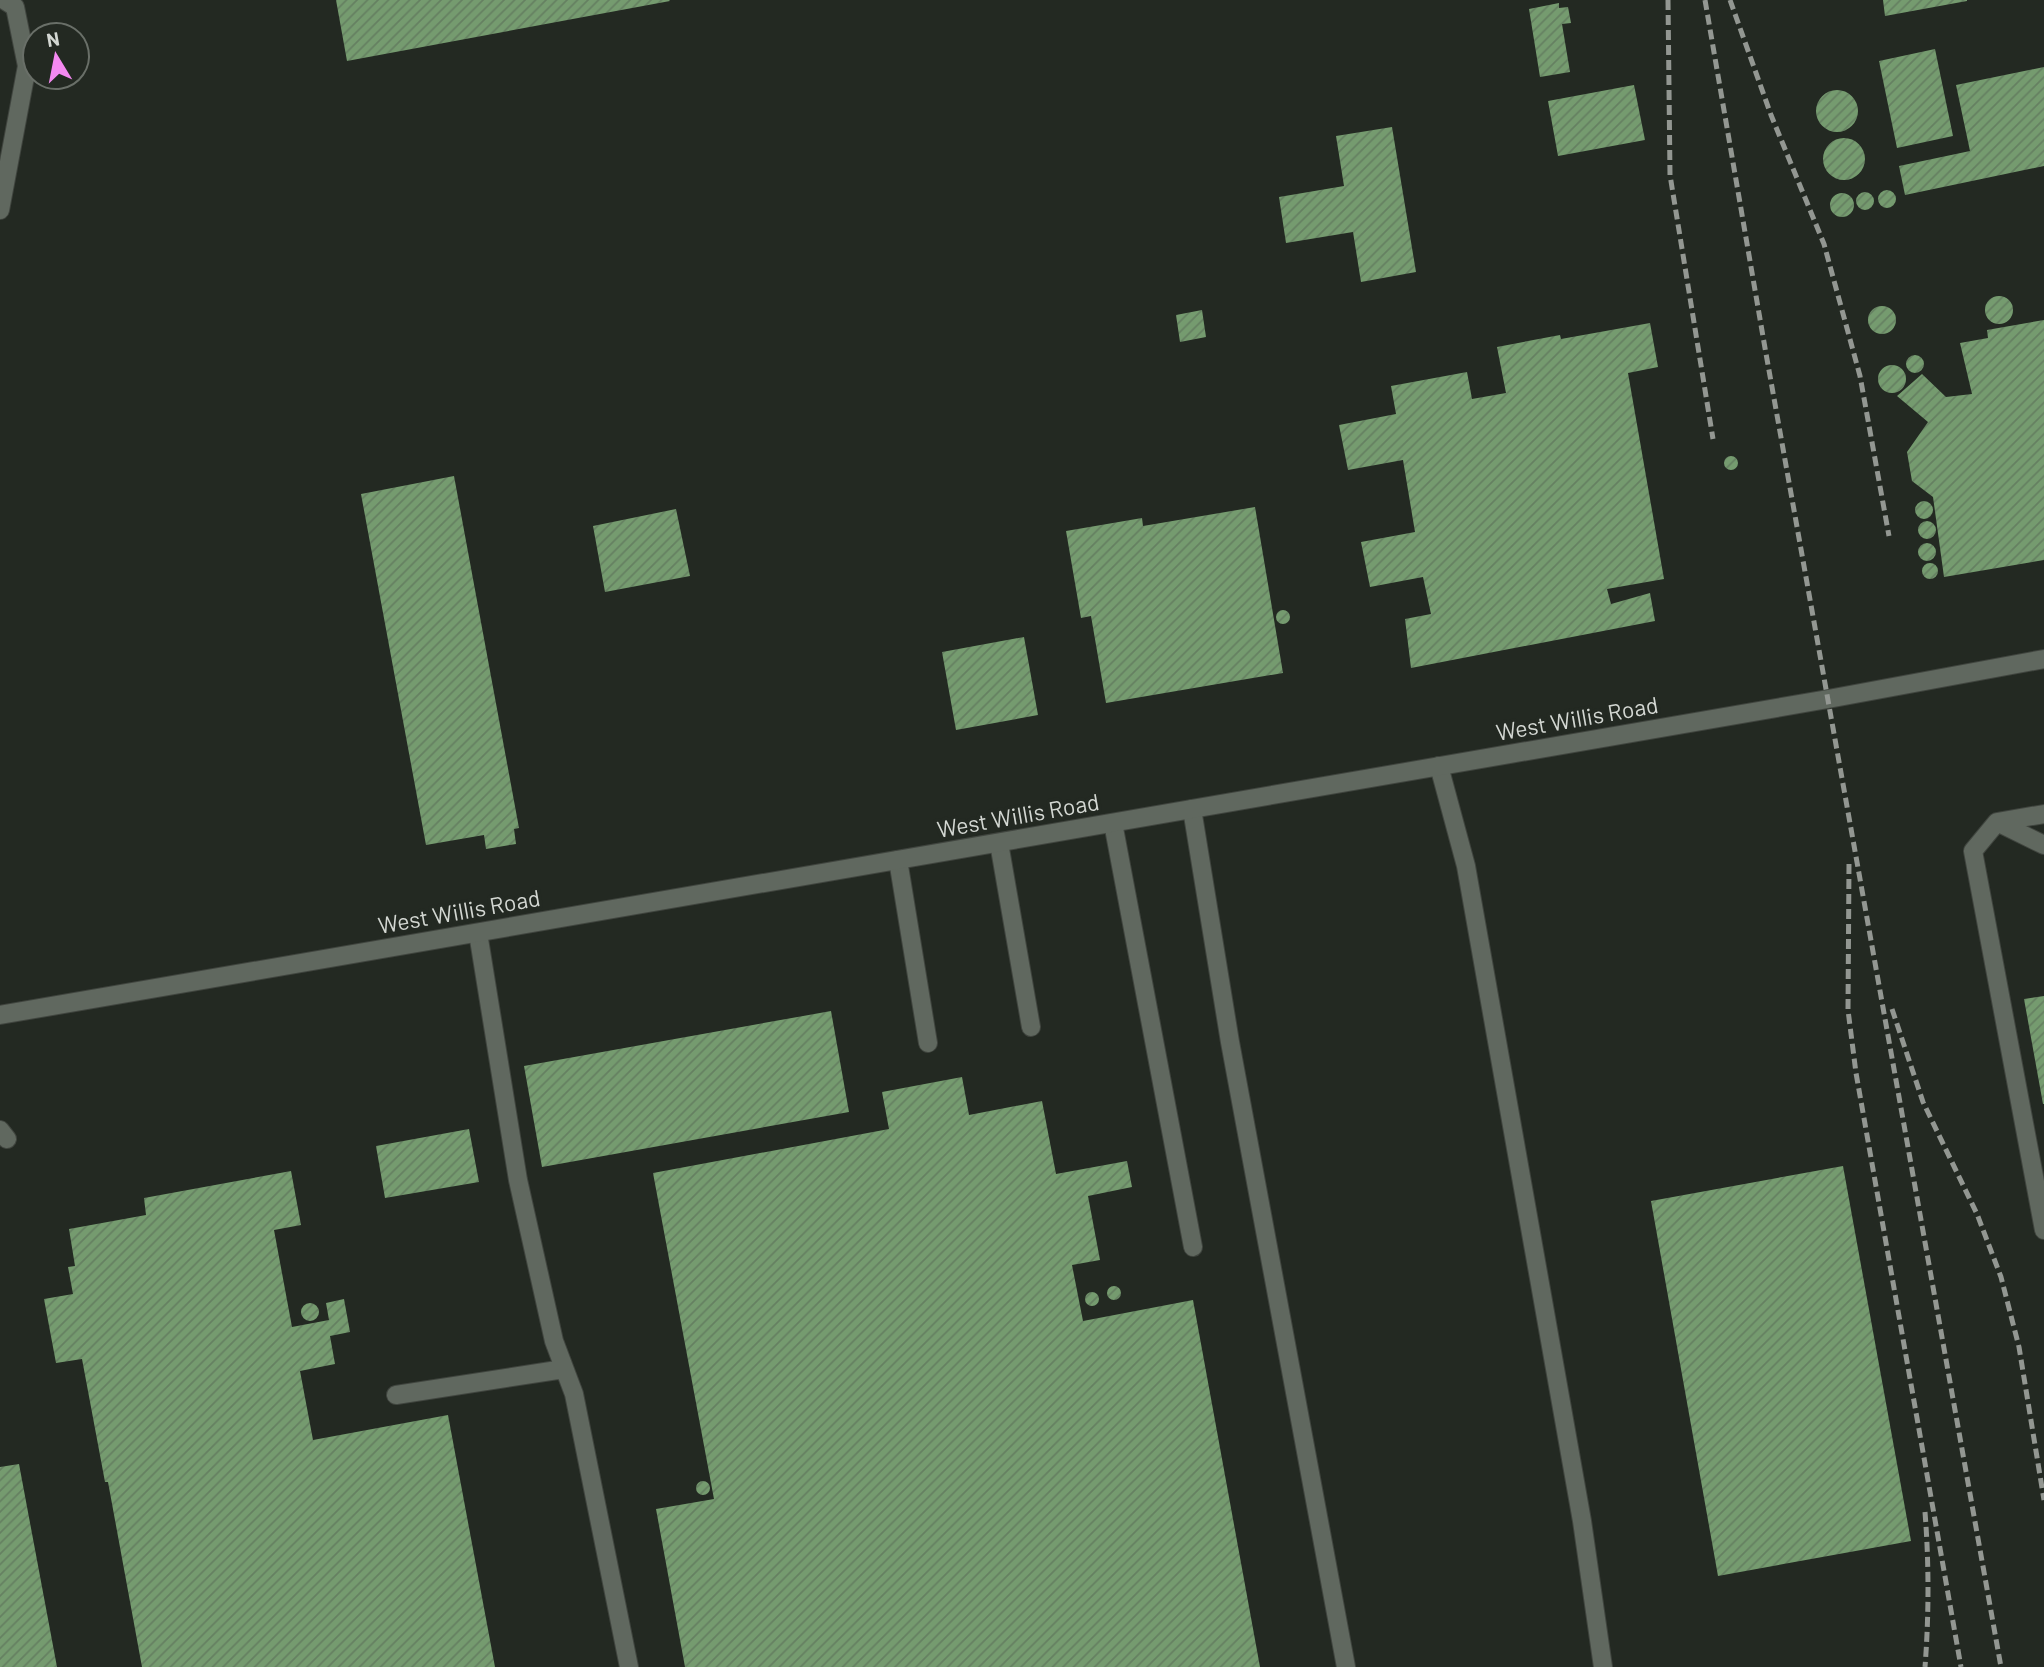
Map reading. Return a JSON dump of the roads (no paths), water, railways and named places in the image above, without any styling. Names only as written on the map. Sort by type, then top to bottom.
[{"type":"street","points":[[0,211],[27,66],[15,7],[4,0]]},
{"type":"street","name":"West Willis Road","points":[[0,1015],[2044,659]]},
{"type":"street","points":[[1439,766],[1466,866],[1582,1521],[1603,1667]]},
{"type":"street","points":[[1192,809],[1230,1042],[1346,1667]]},
{"type":"street","points":[[2044,814],[1997,822],[1973,851],[2044,1230]]},
{"type":"street","points":[[1997,822],[2044,845]]},
{"type":"street","points":[[1112,823],[1193,1247]]},
{"type":"street","points":[[999,842],[1031,1027]]},
{"type":"street","points":[[898,860],[928,1043]]},
{"type":"street","points":[[478,933],[518,1181],[554,1341],[574,1394],[629,1667]]},
{"type":"street","points":[[396,1395],[564,1368]]},
{"type":"railway","points":[[1668,0],[1670,175],[1713,439]]},
{"type":"railway","points":[[1705,0],[2001,1667]]},
{"type":"railway","points":[[1730,0],[1771,115],[1824,244],[1860,376],[1889,536]]},
{"type":"railway","points":[[1849,864],[1848,1010],[1856,1073],[1961,1667]]},
{"type":"railway","points":[[1892,1009],[1923,1102],[1977,1214],[2001,1277],[2019,1347],[2044,1500]]},
{"type":"railway","points":[[1925,1512],[1928,1589],[1925,1667]]}]
